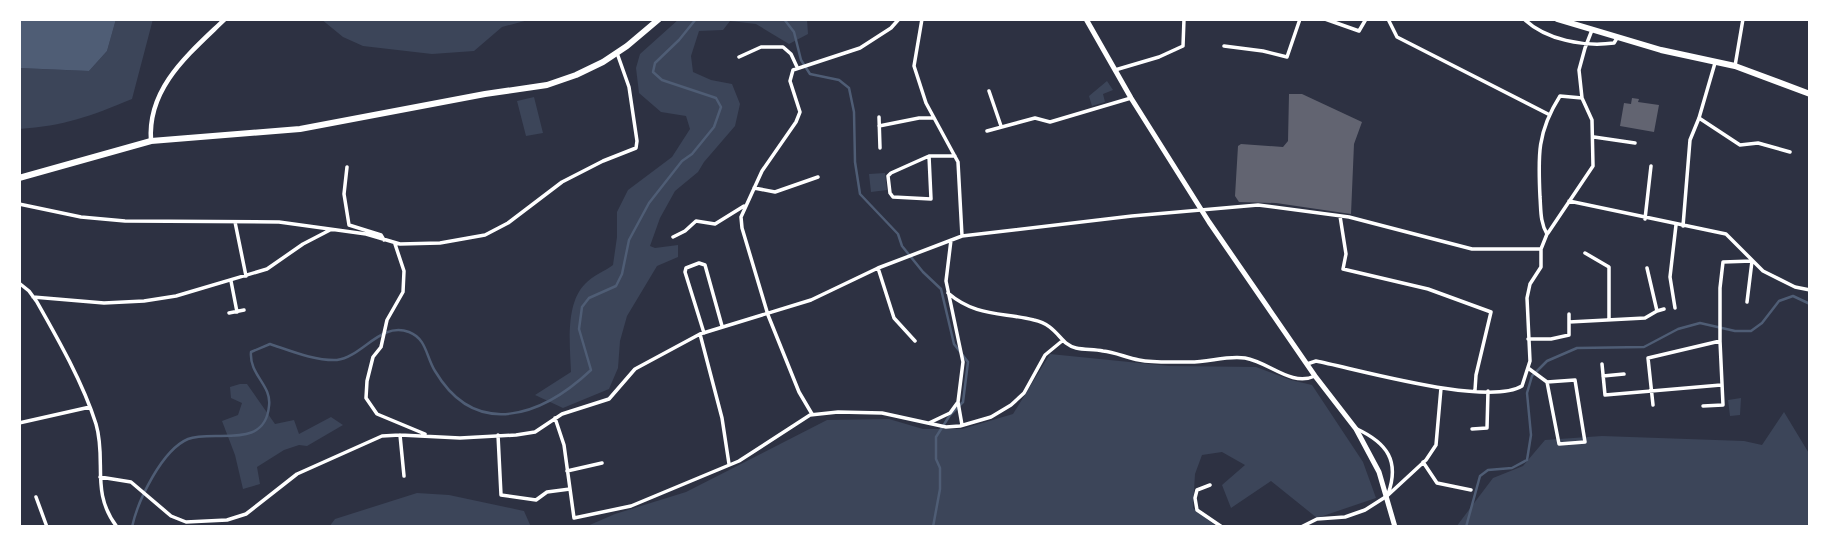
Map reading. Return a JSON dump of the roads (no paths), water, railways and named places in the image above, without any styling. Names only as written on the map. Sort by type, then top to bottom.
[{"type":"highway","points":[[19,178],[151,141],[300,129],[485,94],[532,88],[576,75],[617,53],[659,19]]},
{"type":"highway","points":[[1557,19],[1661,51],[1735,66],[1810,94]]},
{"type":"main road","points":[[1086,19],[1114,70],[1202,211],[1315,376],[1356,429],[1380,472],[1395,527]]},
{"type":"street","points":[[151,141],[153,111],[172,74],[225,19]]},
{"type":"street","points":[[812,414],[799,392],[768,315],[741,228],[741,217],[762,171],[800,112],[790,81],[793,70],[860,48],[891,28],[899,19]]},
{"type":"street","points":[[922,19],[914,66],[934,118],[958,162],[962,236]]},
{"type":"street","points":[[1114,70],[1159,57],[1184,46],[1184,19]]},
{"type":"street","points":[[1224,46],[1287,57],[1300,19]]},
{"type":"street","points":[[1325,19],[1359,31],[1366,19]]},
{"type":"street","points":[[1388,19],[1397,37],[1548,114]]},
{"type":"street","points":[[1524,19],[1551,36],[1588,43],[1614,43],[1617,38]]},
{"type":"street","points":[[1735,66],[1743,19]]},
{"type":"street","points":[[1307,364],[1316,361],[1441,388],[1488,391],[1522,386],[1530,369],[1527,298],[1530,284],[1541,267],[1541,249],[1593,166],[1592,120],[1582,98],[1579,70],[1592,30]]},
{"type":"street","points":[[739,57],[761,47],[783,47],[800,67]]},
{"type":"street","points":[[19,204],[81,217],[125,221],[279,222],[366,234],[395,244],[440,243],[485,235],[508,223],[562,182],[636,148],[629,87],[617,53]]},
{"type":"street","points":[[1683,227],[1690,141],[1715,61]]},
{"type":"street","points":[[989,91],[1000,126]]},
{"type":"street","points":[[1548,234],[1542,226],[1539,145],[1548,114],[1560,96],[1582,98]]},
{"type":"street","points":[[987,131],[1035,118],[1050,122],[1131,97]]},
{"type":"street","points":[[878,117],[880,148]]},
{"type":"street","points":[[879,126],[919,118],[934,118]]},
{"type":"street","points":[[1699,118],[1740,145],[1758,143],[1790,152]]},
{"type":"street","points":[[1594,137],[1636,143]]},
{"type":"street","points":[[929,156],[931,199],[893,197],[888,176],[891,173],[929,156],[955,156]]},
{"type":"street","points":[[1645,219],[1651,166]]},
{"type":"street","points":[[347,167],[345,194],[349,225],[381,235],[384,240]]},
{"type":"street","points":[[754,188],[775,192],[818,177]]},
{"type":"street","points":[[1569,201],[1726,234],[1752,261],[1779,281],[1810,290]]},
{"type":"street","points":[[673,237],[696,221],[715,224],[746,205]]},
{"type":"street","points":[[100,477],[131,481],[171,516],[186,522],[227,520],[246,514],[298,474],[382,436],[460,438],[535,432],[555,418],[609,399],[635,369],[702,334],[811,300],[878,268],[962,236],[1121,217],[1258,205],[1340,216],[1472,249],[1541,249]]},
{"type":"street","points":[[1340,216],[1346,254],[1343,269],[1429,289],[1491,312],[1475,390]]},
{"type":"street","points":[[235,222],[246,276]]},
{"type":"street","points":[[1675,308],[1670,277],[1676,225]]},
{"type":"street","points":[[33,297],[104,303],[176,296],[267,269],[303,244],[330,230]]},
{"type":"street","points":[[951,240],[946,281],[962,361],[958,403],[962,425]]},
{"type":"street","points":[[395,244],[404,271],[405,284],[373,357],[366,398],[377,414],[430,436]]},
{"type":"street","points":[[1585,253],[1609,267],[1609,320]]},
{"type":"street","points":[[1747,302],[1752,261]]},
{"type":"street","points":[[1703,406],[1723,405],[1720,288],[1723,262],[1752,261]]},
{"type":"street","points":[[722,326],[705,265],[699,263],[686,268],[722,418],[729,464]]},
{"type":"street","points":[[878,268],[894,318],[915,341]]},
{"type":"street","points":[[1647,268],[1657,311]]},
{"type":"street","points":[[1641,278],[1648,277]]},
{"type":"street","points":[[231,281],[237,312]]},
{"type":"street","points":[[19,283],[33,297],[90,407],[99,434],[101,498],[117,527]]},
{"type":"street","points":[[948,293],[956,300],[985,312],[1044,323],[1058,333],[1069,347],[1104,351],[1138,360],[1189,363],[1234,357],[1254,360],[1289,377],[1307,379],[1315,376]]},
{"type":"street","points":[[1569,323],[1645,318],[1664,309]]},
{"type":"street","points":[[229,313],[244,310]]},
{"type":"street","points":[[1528,339],[1551,339],[1569,335],[1569,314]]},
{"type":"street","points":[[555,418],[564,445],[574,518],[631,506],[752,454],[812,414],[882,413],[946,427],[991,417],[1011,405],[1027,388],[1045,355],[1062,341]]},
{"type":"street","points":[[1653,405],[1648,358],[1720,341]]},
{"type":"street","points":[[1602,364],[1605,395],[1721,385]]},
{"type":"street","points":[[1530,369],[1547,382],[1575,380],[1585,442],[1559,444],[1547,382]]},
{"type":"street","points":[[1603,376],[1624,374]]},
{"type":"street","points":[[1301,527],[1317,519],[1345,517],[1365,510],[1387,496],[1423,462],[1436,445],[1441,388]]},
{"type":"street","points":[[1472,429],[1487,428],[1488,391]]},
{"type":"street","points":[[926,424],[950,413],[958,403]]},
{"type":"street","points":[[19,423],[90,407]]},
{"type":"street","points":[[1356,429],[1373,436],[1390,457],[1393,480],[1387,496]]},
{"type":"street","points":[[400,435],[404,476]]},
{"type":"street","points":[[498,435],[501,495],[536,500],[547,492],[570,489]]},
{"type":"street","points":[[1423,462],[1437,483],[1471,489]]},
{"type":"street","points":[[567,471],[602,463]]},
{"type":"street","points":[[1210,485],[1197,490],[1197,510],[1222,527]]},
{"type":"street","points":[[36,497],[47,527]]},
{"type":"waterway","points":[[132,527],[153,477],[178,445],[198,437],[248,434],[258,429],[265,420],[269,399],[253,367],[251,352],[270,344],[312,357],[337,360],[355,353],[389,331],[409,332],[423,344],[435,371],[451,393],[470,406],[489,413],[510,414],[531,409],[552,399],[591,370],[579,329],[582,307],[589,298],[616,286],[622,274],[629,240],[649,203],[682,161],[692,154],[714,127],[721,107],[716,98],[662,80],[653,72],[655,63],[696,19]]},
{"type":"waterway","points":[[784,19],[794,32],[801,60],[810,74],[839,80],[849,88],[854,112],[855,162],[860,194],[898,234],[902,246],[941,289],[954,344],[968,362],[963,402],[950,415],[936,437],[940,489],[933,527]]},
{"type":"waterway","points":[[1466,527],[1480,476],[1488,470],[1512,468],[1527,460],[1531,435],[1527,393],[1532,376],[1547,361],[1577,348],[1644,347],[1678,329],[1700,323],[1735,331],[1751,331],[1762,323],[1779,301],[1793,296],[1810,304]]}]
